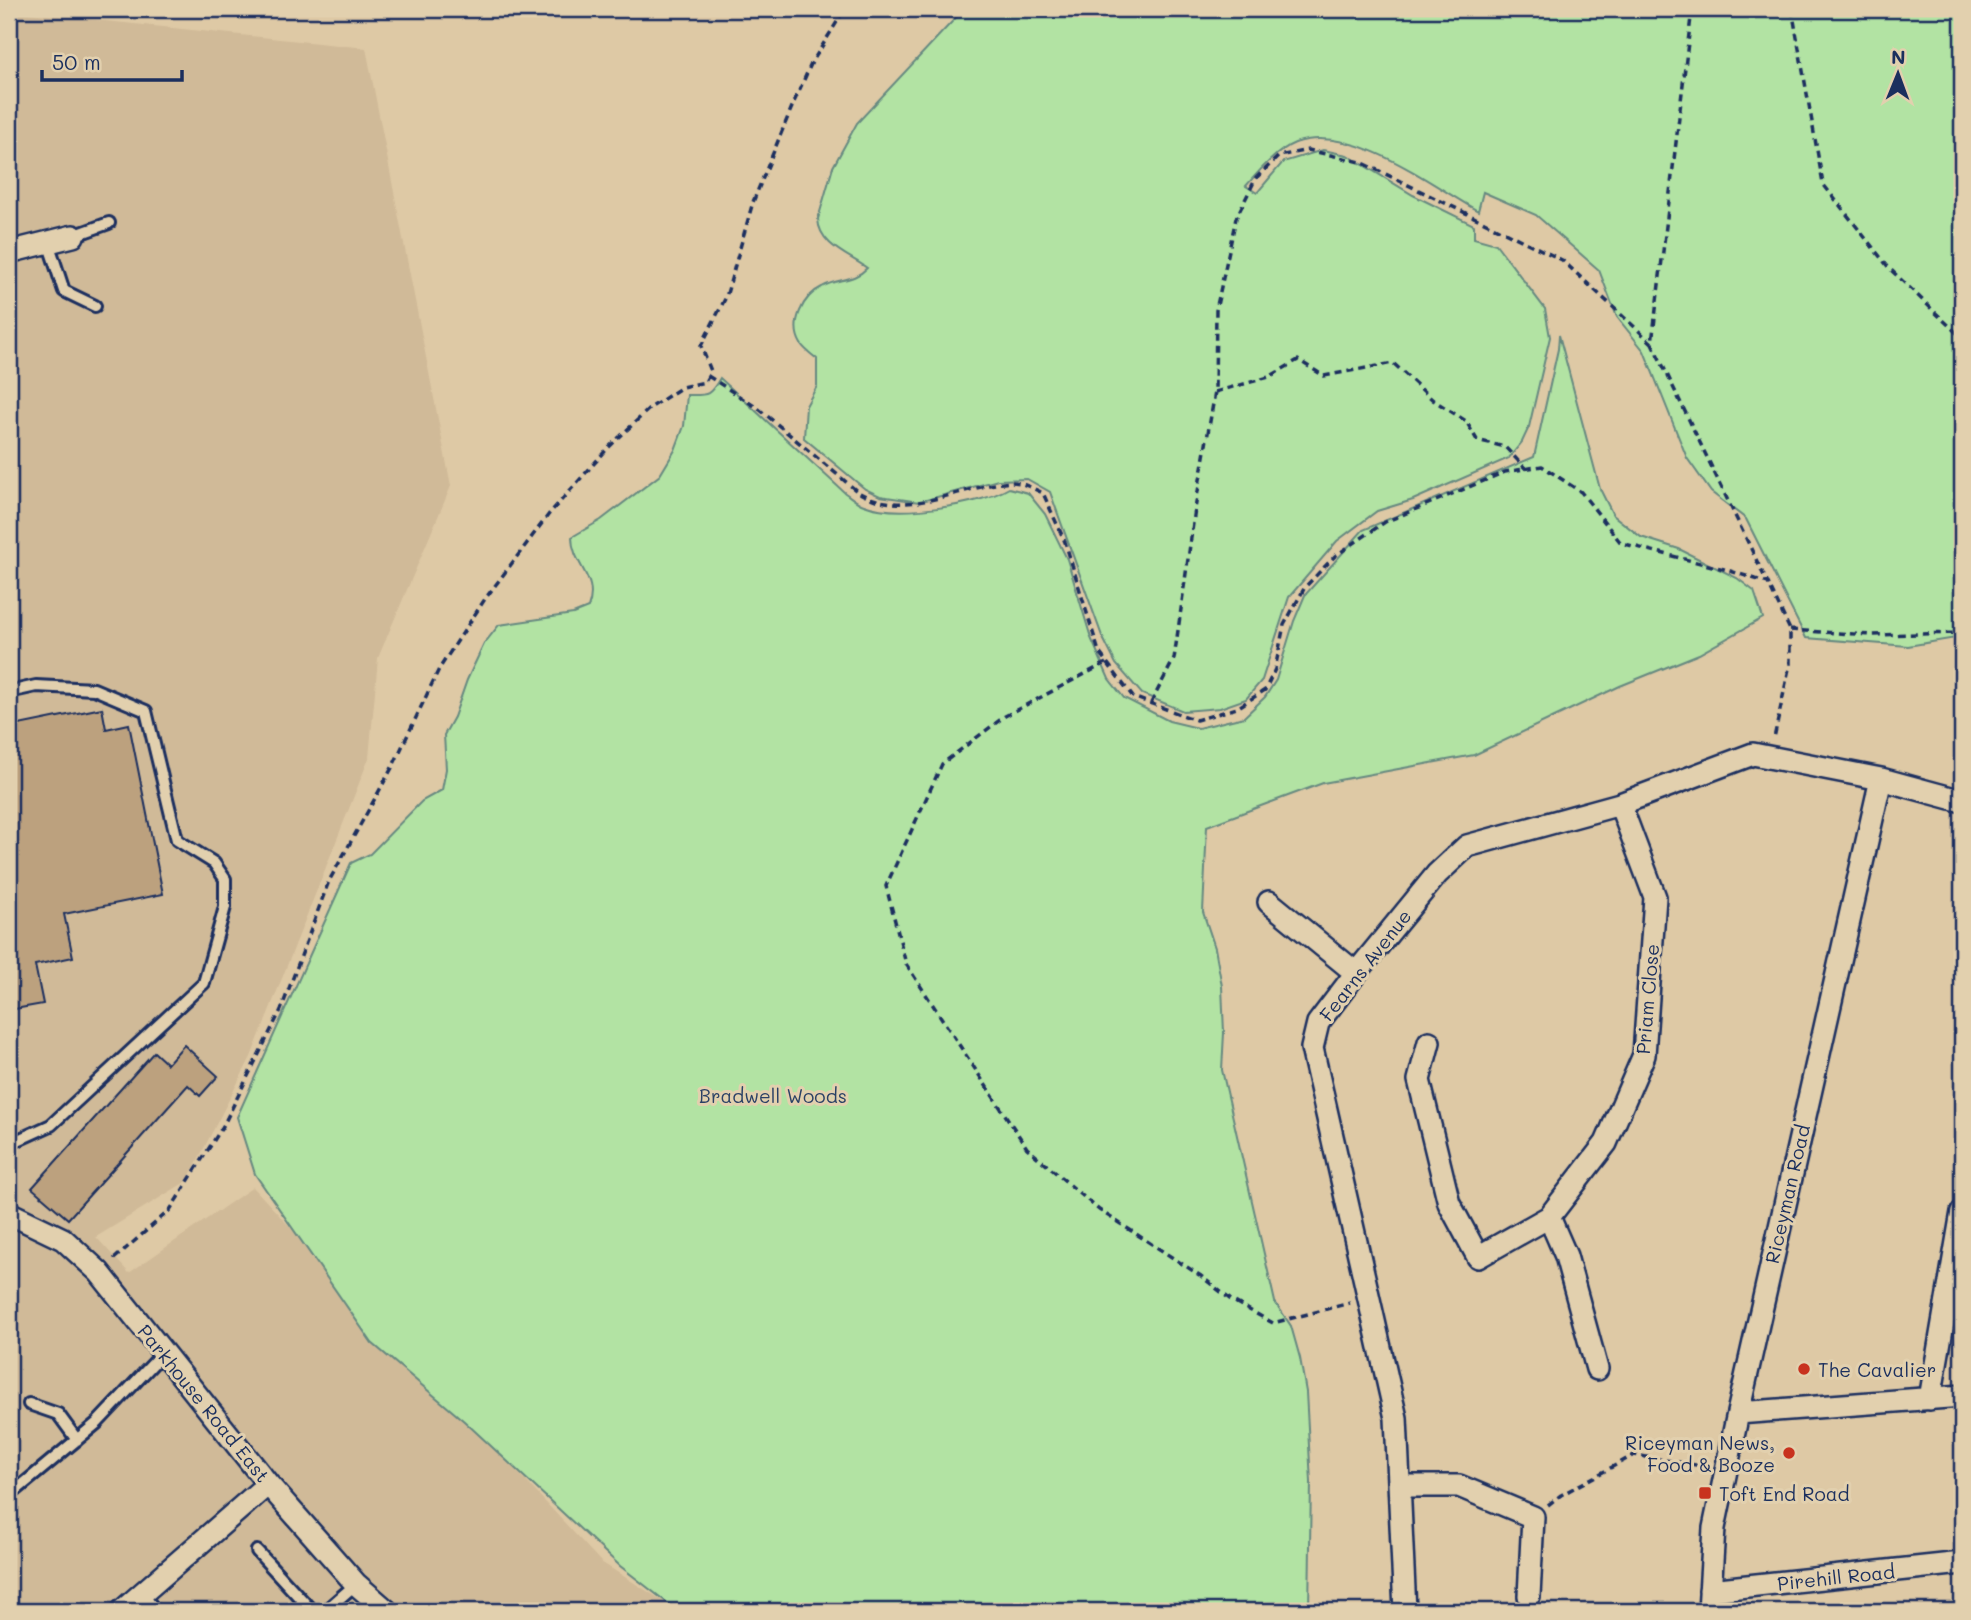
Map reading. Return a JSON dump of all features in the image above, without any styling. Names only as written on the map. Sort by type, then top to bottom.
[{"type":"street","points":[[9,253],[73,236]]},
{"type":"street","name":"Fearns Avenue","points":[[1405,1611],[1396,1418],[1312,1048],[1318,1023],[1437,874],[1467,846],[1620,804],[1753,754],[1881,779],[1962,801]]},
{"type":"street","name":"Riceyman Road","points":[[1709,1601],[1714,1528],[1738,1413],[1881,779]]},
{"type":"street","name":"Priam Close","points":[[1429,1042],[1419,1080],[1449,1203],[1478,1256],[1549,1217],[1606,1143],[1644,1055],[1656,897],[1620,804]]},
{"type":"street","points":[[1269,902],[1356,973]]},
{"type":"street","points":[[1930,1399],[1962,1212]]},
{"type":"street","name":"Parkhouse Road East","points":[[9,1213],[63,1239],[99,1272],[268,1484],[356,1584],[387,1611]]},
{"type":"street","points":[[1549,1217],[1566,1256],[1597,1369]]},
{"type":"street","points":[[1738,1413],[1962,1396]]},
{"type":"street","points":[[122,1611],[268,1484]]},
{"type":"street","points":[[1399,1486],[1458,1486],[1532,1517],[1529,1596]]},
{"type":"street","name":"Pirehill Road","points":[[1709,1601],[1962,1563]]},
{"type":"lane","points":[[73,236],[109,223]]},
{"type":"lane","points":[[48,242],[64,291],[95,306]]},
{"type":"lane","points":[[9,692],[36,686],[94,689],[146,711],[177,841],[214,863],[225,880],[225,907],[204,984],[51,1125],[9,1144]]},
{"type":"lane","points":[[9,1496],[97,1423],[163,1352]]},
{"type":"lane","points":[[29,1404],[58,1414],[77,1440]]},
{"type":"lane","points":[[257,1551],[312,1611]]},
{"type":"lane","points":[[325,1611],[356,1584]]},
{"type":"lane","points":[[142,1594],[156,1611]]},
{"type":"path","points":[[99,1272],[170,1210],[223,1126],[281,1010],[329,881],[393,766],[439,669],[485,599],[549,514],[608,448],[650,408],[682,387],[705,382],[711,372],[701,346],[726,298],[759,183],[811,64],[845,9]]},
{"type":"path","points":[[1652,343],[1692,9]]},
{"type":"path","points":[[1792,9],[1824,184],[1889,268],[1962,338]]},
{"type":"path","points":[[1151,704],[1174,659],[1215,392],[1216,310],[1236,218],[1256,178],[1279,156],[1308,150],[1361,162],[1562,260],[1652,343],[1790,630]]},
{"type":"path","points":[[1215,392],[1269,377],[1297,360],[1324,376],[1393,363],[1433,400],[1466,421],[1477,440],[1505,447],[1526,469]]},
{"type":"path","points":[[708,376],[760,409],[858,492],[875,502],[919,502],[1015,482],[1043,493],[1065,542],[1099,652],[1133,697],[1196,720],[1237,708],[1265,690],[1275,669],[1284,625],[1305,587],[1335,556],[1385,522],[1505,472],[1542,466],[1581,492],[1621,543],[1768,583],[1790,630],[1790,664],[1769,757]]},
{"type":"path","points":[[1790,630],[1871,635],[1962,633]]},
{"type":"path","points":[[1107,663],[1004,716],[942,764],[886,886],[906,964],[1027,1147],[1099,1210],[1201,1276],[1231,1300],[1273,1324],[1369,1298]]},
{"type":"path","points":[[1532,1517],[1561,1495],[1634,1455],[1727,1471]]},
{"type":"shaded area","points":[[9,11],[366,48],[451,486],[378,658],[369,758],[251,1057],[187,1181],[96,1237],[129,1273],[253,1187],[601,1562],[674,1608],[674,1611],[9,1611]]},
{"type":"green space","points":[[964,9],[1962,9],[1962,637],[1908,646],[1806,638],[1746,519],[1711,492],[1687,458],[1644,351],[1617,317],[1599,270],[1536,215],[1483,192],[1478,211],[1390,159],[1341,141],[1317,139],[1295,143],[1281,151],[1246,186],[1257,193],[1283,162],[1323,150],[1347,155],[1413,195],[1474,225],[1474,238],[1496,244],[1545,309],[1550,337],[1529,427],[1522,442],[1509,458],[1413,500],[1377,511],[1337,541],[1289,597],[1262,680],[1246,699],[1220,708],[1183,711],[1142,694],[1116,664],[1102,636],[1050,492],[1027,479],[998,480],[919,502],[880,496],[865,489],[804,438],[806,406],[817,386],[817,359],[802,346],[798,336],[797,320],[800,311],[815,291],[828,284],[857,276],[867,268],[829,243],[820,228],[818,219],[833,167],[857,123]]},
{"type":"green space","name":"Bradwell Woods","points":[[1559,335],[1600,489],[1613,515],[1641,537],[1679,549],[1737,578],[1754,591],[1763,618],[1699,654],[1620,686],[1474,755],[1323,783],[1207,826],[1203,912],[1215,948],[1222,986],[1222,1070],[1275,1302],[1291,1326],[1306,1392],[1311,1482],[1309,1611],[674,1611],[674,1608],[620,1566],[464,1421],[372,1343],[255,1174],[237,1117],[351,863],[370,854],[422,801],[442,790],[446,769],[444,735],[484,644],[499,625],[573,614],[588,608],[591,588],[576,556],[572,537],[601,520],[660,475],[675,450],[684,426],[687,395],[707,394],[720,378],[845,493],[864,505],[878,509],[916,510],[958,505],[1009,488],[1028,493],[1045,514],[1067,559],[1091,638],[1109,679],[1124,698],[1169,721],[1198,728],[1244,717],[1265,697],[1276,680],[1305,595],[1363,530],[1534,457]]},
{"type":"building","points":[[102,708],[106,729],[129,724],[163,894],[64,914],[73,957],[35,965],[43,1004],[9,1010],[9,727]]},
{"type":"building","points":[[184,1045],[218,1076],[200,1096],[188,1085],[68,1219],[32,1188],[154,1052],[167,1064]]},
{"type":"place","name":"The Cavalier","points":[[1804,1369]]},
{"type":"place","name":"Riceyman News, Food & Booze","points":[[1789,1453]]},
{"type":"place","name":"Toft End Road","points":[[1705,1493]]}]
